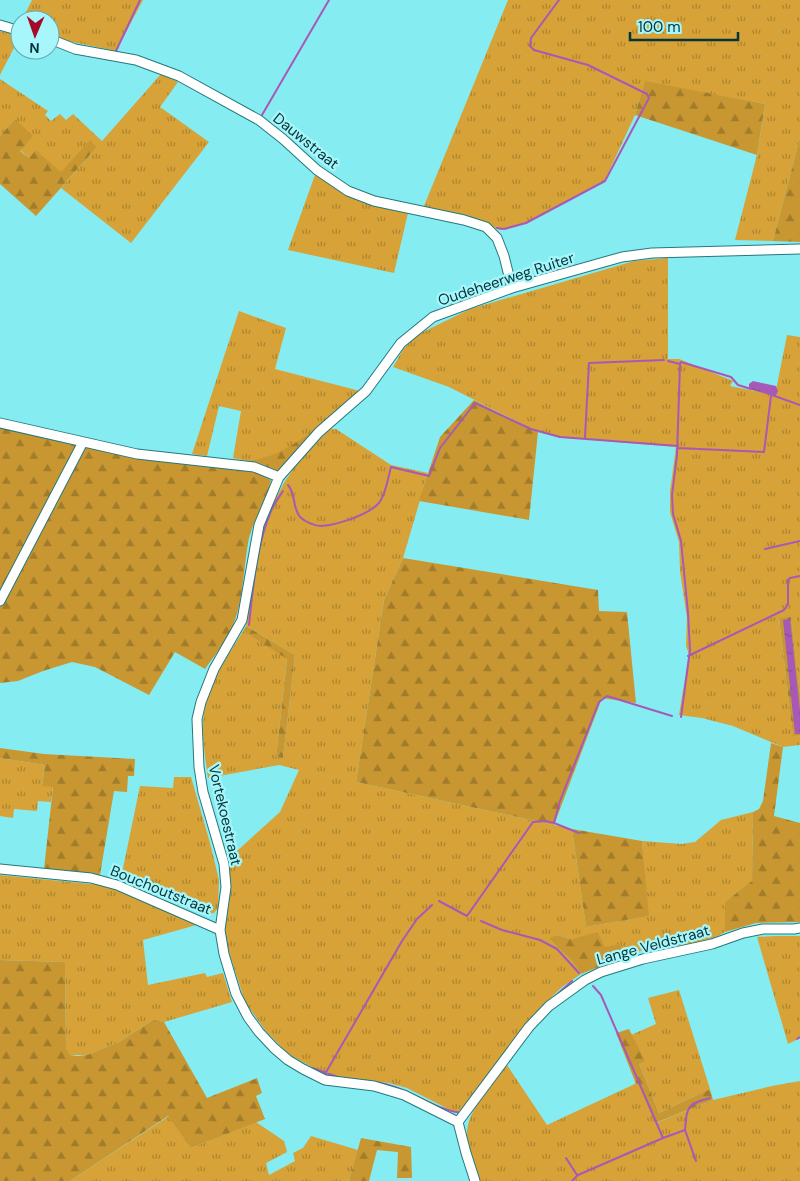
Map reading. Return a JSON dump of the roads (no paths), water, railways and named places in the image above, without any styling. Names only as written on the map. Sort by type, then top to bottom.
[{"type":"street","name":"Dauwstraat","points":[[60,44],[75,49],[136,60],[179,76],[259,120],[284,139],[317,170],[348,191],[374,200],[464,220],[486,227],[497,238],[504,256],[512,288]]},
{"type":"street","name":"Oudeheerweg Ruiter","points":[[279,477],[319,432],[366,391],[401,343],[433,317],[512,288],[622,257],[645,254],[800,249]]},
{"type":"street","points":[[0,423],[136,454],[254,466],[279,477]]},
{"type":"street","points":[[0,601],[83,442]]},
{"type":"street","name":"Vortekoestraat","points":[[279,477],[259,525],[242,620],[214,669],[200,702],[197,718],[199,767],[203,792],[224,864],[226,887],[220,930],[224,954],[236,994],[248,1017],[274,1048],[288,1060],[325,1080],[374,1086],[404,1095],[458,1122]]},
{"type":"street","name":"Bouchoutstraat","points":[[0,869],[91,878],[117,885],[220,930]]},
{"type":"street","name":"Lange Veldstraat","points":[[458,1122],[529,1027],[549,1006],[585,980],[600,972],[643,959],[712,944],[763,928],[800,928]]},
{"type":"street","points":[[458,1122],[475,1181]]},
{"type":"water","points":[[753,381],[776,386],[778,391],[776,395],[749,389],[749,384]]},
{"type":"water","points":[[790,619],[800,711],[800,734],[795,734],[783,620]]},
{"type":"waterway","points":[[116,51],[140,0]]},
{"type":"waterway","points":[[262,115],[329,0]]},
{"type":"waterway","points":[[497,228],[504,229],[526,223],[605,181],[649,98],[647,94],[588,65],[534,50],[530,46],[531,38],[559,0]]},
{"type":"waterway","points":[[585,437],[589,363],[664,360]]},
{"type":"waterway","points":[[668,361],[680,364],[681,362],[731,377],[738,385],[751,389]]},
{"type":"waterway","points":[[680,364],[677,455],[672,495],[673,514],[681,541],[690,650],[681,717]]},
{"type":"waterway","points":[[772,395],[800,405]]},
{"type":"waterway","points":[[678,448],[764,452],[771,396]]},
{"type":"waterway","points":[[288,485],[300,517],[310,523],[319,526],[328,525],[368,512],[379,503],[385,491],[391,467],[429,476],[440,448],[475,403],[531,429],[560,437],[678,446]]},
{"type":"waterway","points":[[249,625],[256,567],[262,538],[271,511],[283,491]]},
{"type":"waterway","points":[[765,549],[800,541]]},
{"type":"waterway","points":[[688,656],[784,610],[788,604],[788,580],[800,576]]},
{"type":"waterway","points":[[439,901],[467,916],[533,822],[546,821],[554,823],[560,801],[599,702],[607,696],[672,716]]},
{"type":"waterway","points":[[554,823],[579,833]]},
{"type":"waterway","points":[[325,1074],[402,941],[417,919],[432,905]]},
{"type":"waterway","points":[[481,921],[502,930],[540,940],[557,949],[579,973]]},
{"type":"waterway","points":[[551,1000],[572,981]]},
{"type":"waterway","points":[[593,986],[601,995],[663,1138]]},
{"type":"waterway","points":[[312,1068],[338,1077]]},
{"type":"waterway","points":[[375,1082],[386,1084],[439,1107],[461,1113]]},
{"type":"waterway","points":[[572,1181],[578,1175],[685,1130],[690,1107],[697,1102],[710,1098]]},
{"type":"waterway","points":[[685,1130],[696,1161]]},
{"type":"waterway","points":[[566,1158],[577,1175]]}]
